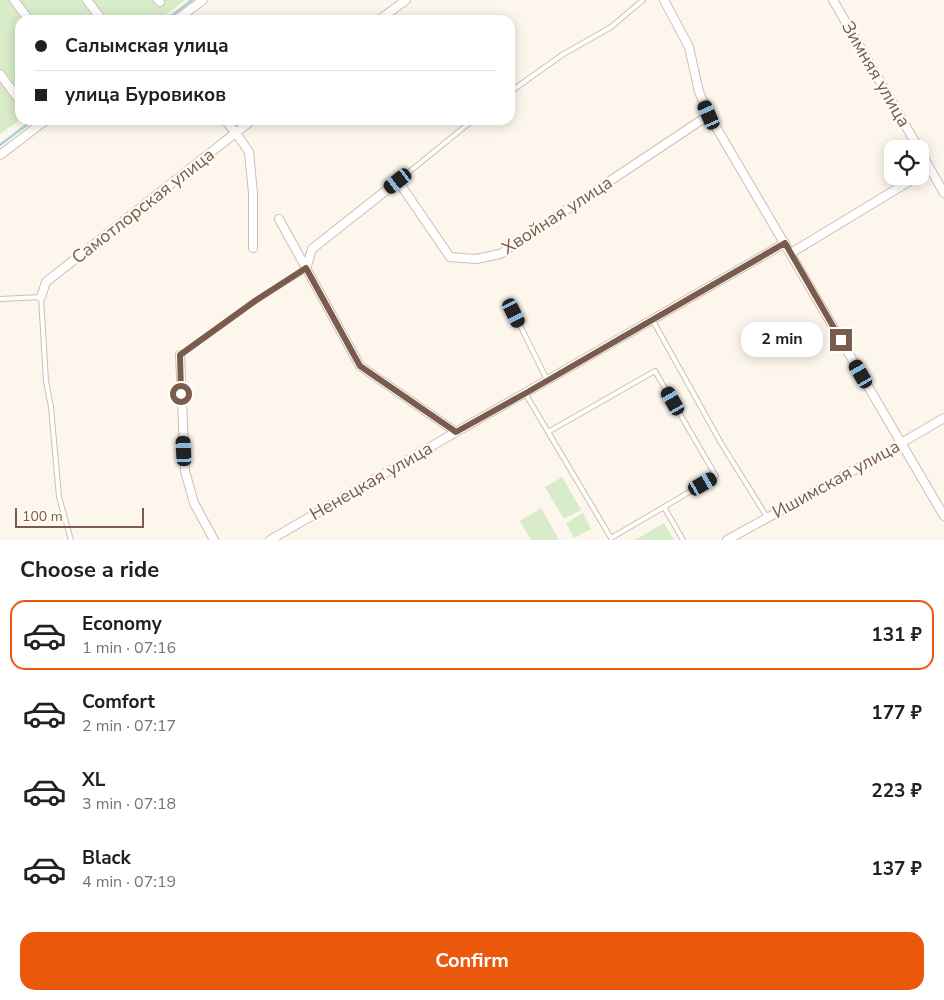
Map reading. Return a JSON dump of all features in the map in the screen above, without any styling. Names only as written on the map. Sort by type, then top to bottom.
[{"type":"street","points":[[14,0],[25,15]]},
{"type":"street","points":[[87,0],[98,15]]},
{"type":"street","points":[[183,15],[203,0]]},
{"type":"street","points":[[386,15],[406,0]]},
{"type":"street","points":[[664,0],[689,47],[699,92],[709,115],[944,516]]},
{"type":"street","name":"Зимняя улица","points":[[833,0],[913,140]]},
{"type":"street","points":[[0,74],[15,94]]},
{"type":"street","name":"Хвойная улица","points":[[398,181],[450,257],[476,259],[500,254],[709,115]]},
{"type":"street","points":[[0,155],[39,125]]},
{"type":"street","points":[[229,125],[248,152],[253,193],[253,248]]},
{"type":"street","name":"Самотлорская улица","points":[[41,297],[46,282],[246,125]]},
{"type":"street","name":"Зимняя улица","points":[[930,169],[944,193]]},
{"type":"street","points":[[306,268],[312,249],[398,181]]},
{"type":"street","points":[[791,253],[904,185]]},
{"type":"street","points":[[279,219],[360,366],[456,432]]},
{"type":"street","name":"Ненецкая улица","points":[[270,540],[785,243]]},
{"type":"street","points":[[180,355],[185,471],[194,503],[214,540]]},
{"type":"street","name":"Ишимская улица","points":[[727,540],[944,418]]},
{"type":"lane","points":[[515,88],[562,55],[610,27],[643,0]]},
{"type":"lane","points":[[398,181],[467,125]]},
{"type":"lane","points":[[180,355],[255,301],[306,268]]},
{"type":"lane","points":[[0,298],[41,297],[46,381],[51,407],[59,496],[71,540]]},
{"type":"lane","points":[[514,313],[547,380]]},
{"type":"lane","points":[[652,319],[721,443],[767,517]]},
{"type":"lane","points":[[526,393],[548,432],[611,538],[716,476],[655,370],[548,432]]},
{"type":"lane","points":[[664,507],[683,540]]},
{"type":"green space","points":[[0,0],[185,0],[166,15],[15,15],[15,124],[0,134]]},
{"type":"green space","points":[[562,477],[581,510],[564,519],[545,487]]},
{"type":"green space","points":[[541,508],[559,540],[531,540],[520,521]]},
{"type":"green space","points":[[583,513],[591,529],[574,538],[566,523]]},
{"type":"green space","points":[[664,523],[674,540],[635,540]]},
{"type":"waterway","points":[[172,15],[192,0]]},
{"type":"waterway","points":[[0,145],[26,125]]},
{"type":"route","points":[[181,394],[180,355],[255,301],[306,268],[360,366],[456,432],[785,243],[841,340]]}]
